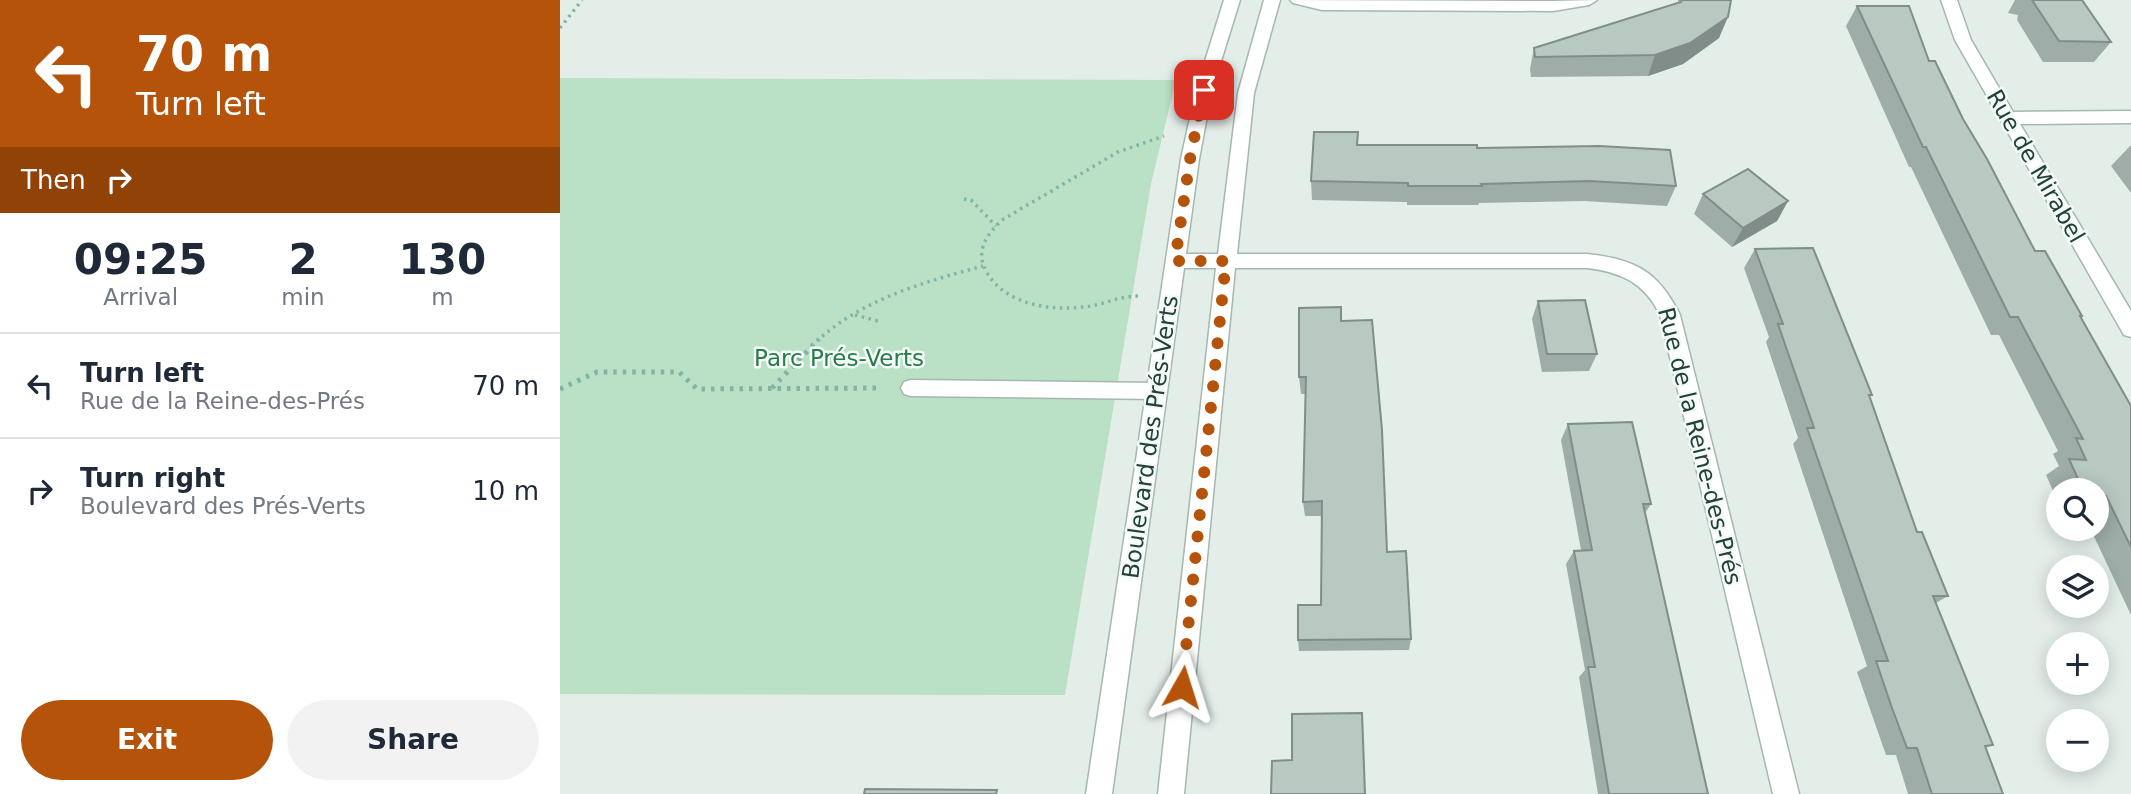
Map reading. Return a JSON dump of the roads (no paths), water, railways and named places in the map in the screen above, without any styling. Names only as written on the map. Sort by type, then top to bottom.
[{"type":"street","name":"Boulevard des Prés-Verts","points":[[1099,794],[1198,115],[1232,0]]},
{"type":"street","points":[[1171,794],[1246,93],[1272,0]]},
{"type":"street","points":[[1298,0],[1322,5],[1540,6],[1572,5],[1589,0]]},
{"type":"street","name":"Rue de Mirabel","points":[[1949,0],[1963,40],[2131,330]]},
{"type":"street","points":[[2008,118],[2131,117]]},
{"type":"street","name":"Rue de la Reine-des-Prés","points":[[1175,261],[1595,262],[1618,265],[1649,282],[1662,296],[1670,315],[1786,794]]},
{"type":"lane","points":[[911,388],[1157,391]]},
{"type":"park label","name":"Parc Prés-Verts","points":[[839,358]]}]
